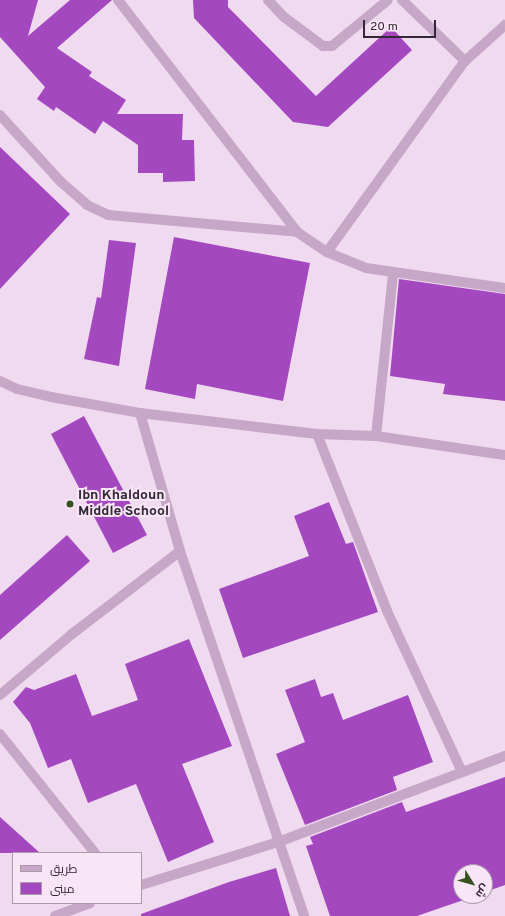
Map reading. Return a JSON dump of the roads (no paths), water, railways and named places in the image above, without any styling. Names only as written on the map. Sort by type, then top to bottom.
[{"type":"street","points":[[118,0],[297,232],[327,252],[366,268],[393,274],[505,288]]},
{"type":"street","points":[[268,0],[284,17],[323,46],[332,46],[388,0]]},
{"type":"street","points":[[402,0],[465,61]]},
{"type":"street","points":[[327,252],[465,61],[505,26]]},
{"type":"street","points":[[0,115],[61,182],[87,205],[108,215],[297,232]]},
{"type":"street","points":[[376,436],[393,274]]},
{"type":"street","points":[[0,381],[17,389],[51,397],[140,413],[318,434],[376,436],[505,454]]},
{"type":"street","points":[[140,413],[180,551],[281,842],[304,916]]},
{"type":"street","points":[[318,434],[387,611],[462,772]]},
{"type":"street","points":[[0,695],[72,634],[180,551]]},
{"type":"street","points":[[0,734],[94,852]]},
{"type":"street","points":[[142,885],[281,842],[505,756]]},
{"type":"street","points":[[55,916],[87,904]]},
{"type":"place","name":"Ibn Khaldoun Middle School","points":[[70,504]]}]
